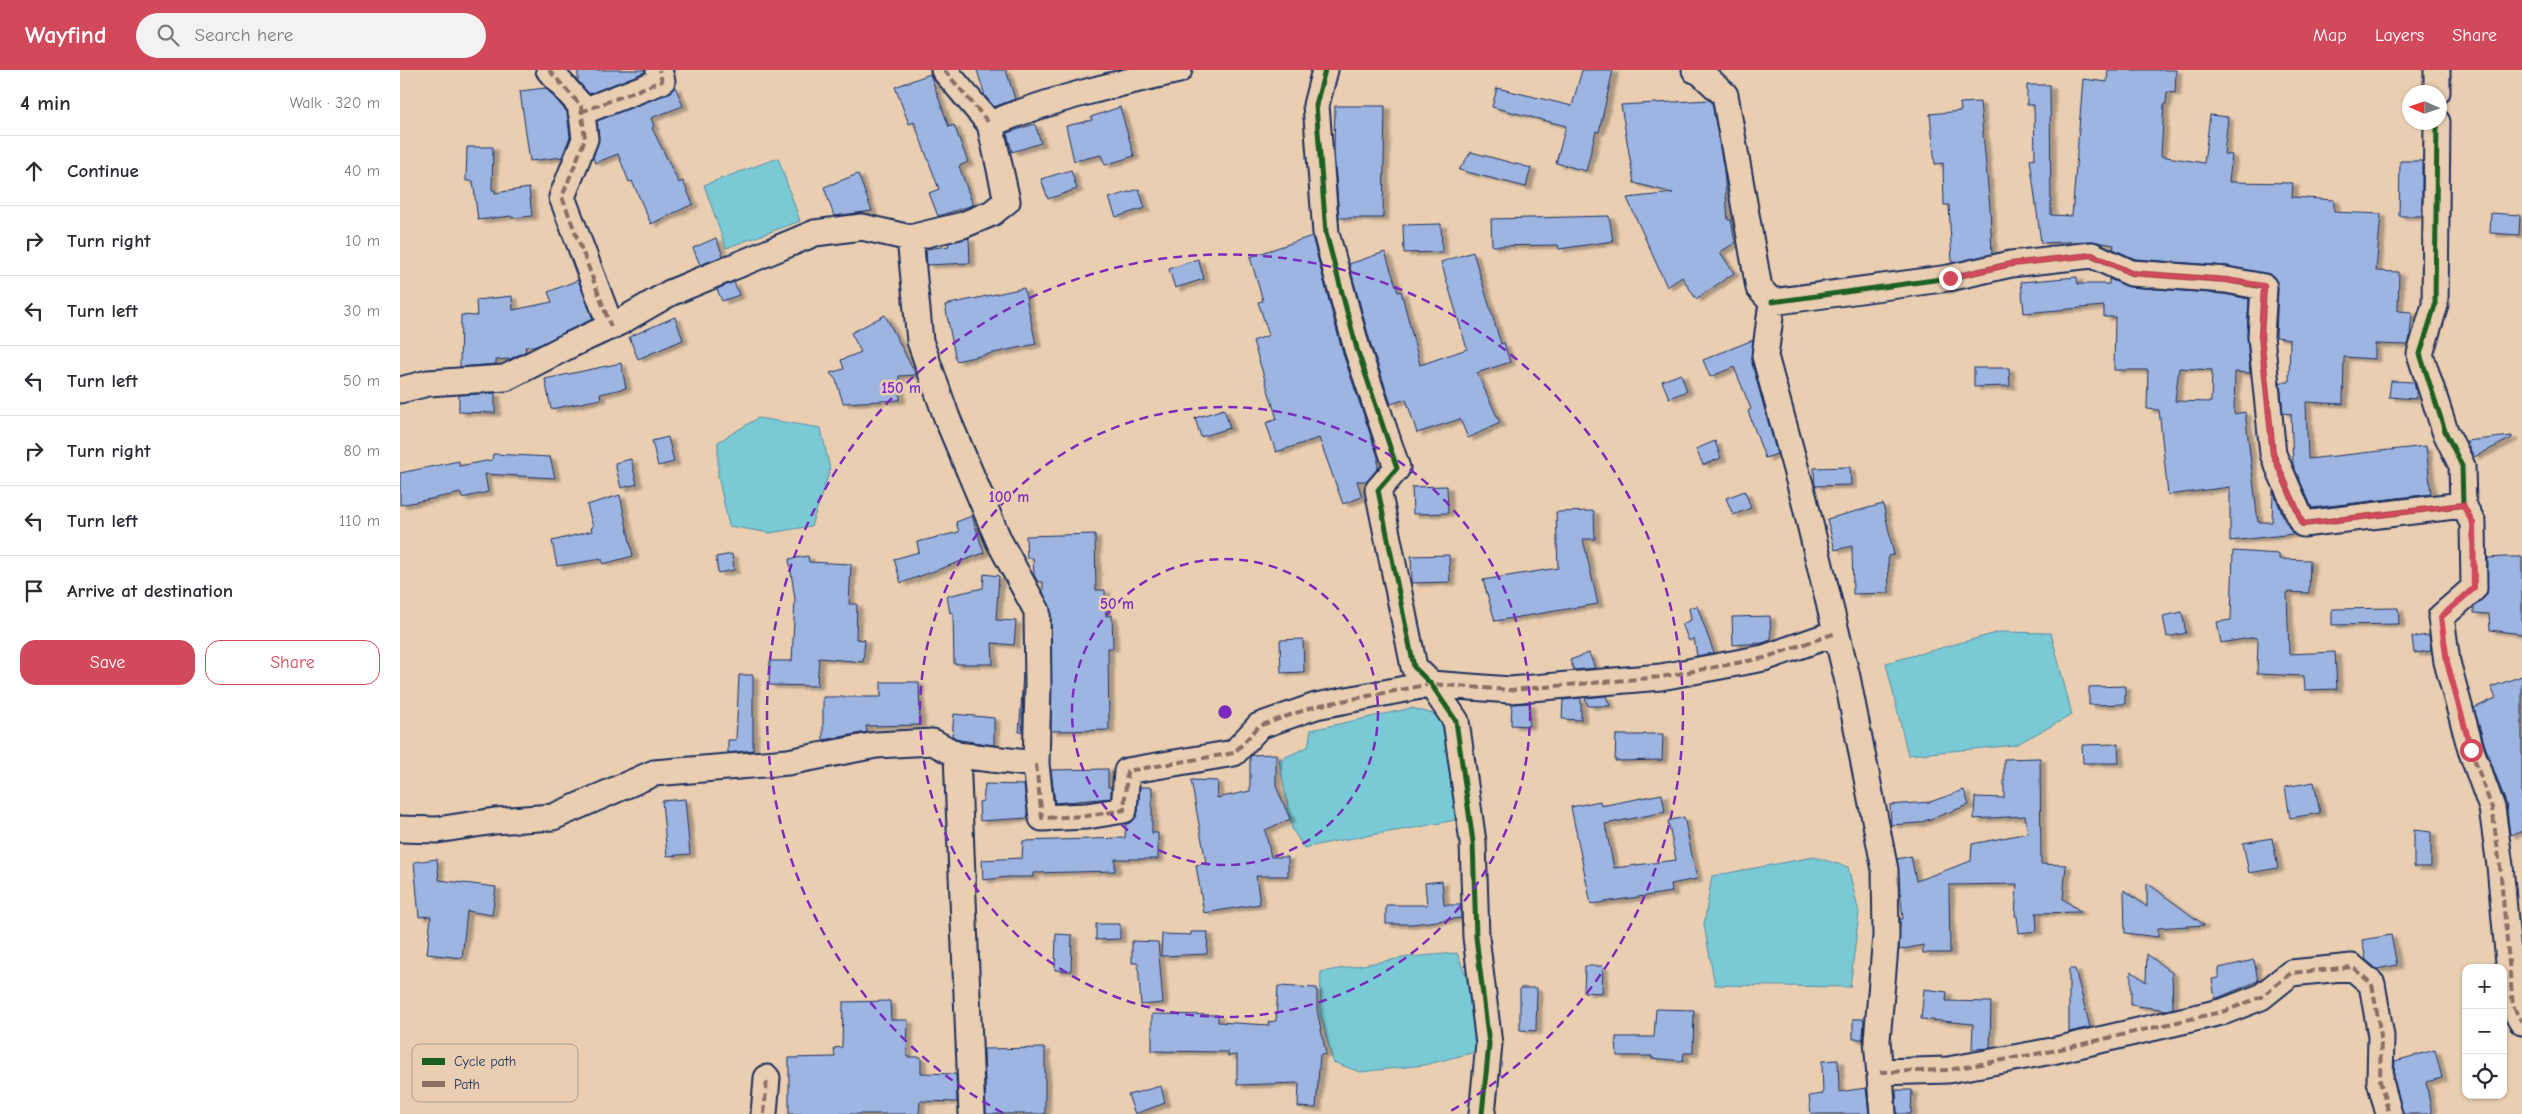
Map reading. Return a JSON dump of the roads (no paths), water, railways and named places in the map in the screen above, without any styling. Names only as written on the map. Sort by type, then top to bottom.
[{"type":"street","points":[[549,70],[580,106],[585,139],[562,197],[611,327]]},
{"type":"street","points":[[581,112],[662,81],[660,70]]},
{"type":"street","points":[[400,390],[428,383],[505,378],[611,327],[670,293],[815,233],[862,227],[910,238],[963,225],[992,213],[1007,201],[990,124],[944,70]]},
{"type":"street","points":[[990,124],[1041,105],[1179,70]]},
{"type":"street","points":[[1325,70],[1316,105],[1326,233],[1357,349],[1397,468],[1378,490],[1414,667],[1431,684],[1456,721],[1473,842],[1476,937],[1489,1044],[1482,1114]]},
{"type":"street","points":[[1695,70],[1699,71],[1725,96],[1759,288],[1772,302]]},
{"type":"street","points":[[2437,70],[2437,85]]},
{"type":"street","points":[[2436,130],[2435,304],[2420,354],[2445,430],[2462,466],[2463,505],[2473,523],[2474,588],[2441,617],[2447,662],[2471,750],[2492,808],[2500,866],[2513,1006],[2522,1022]]},
{"type":"street","points":[[910,238],[920,341],[947,418],[999,541],[1037,610],[1036,764],[1042,818],[1087,816],[1124,810],[1128,771],[1234,753],[1259,726],[1316,706],[1431,684],[1510,690],[1661,677],[1764,658],[1836,633]]},
{"type":"street","points":[[1772,302],[1950,278],[2011,264],[2092,255],[2131,273],[2226,280],[2264,286],[2261,336],[2273,454],[2303,524],[2463,505]]},
{"type":"street","points":[[1772,302],[1765,356],[1804,499],[1847,677],[1885,870],[1886,936],[1877,1040],[1883,1114]]},
{"type":"street","points":[[400,829],[437,830],[495,821],[553,818],[654,773],[788,762],[876,745],[933,742],[957,755],[1036,764]]},
{"type":"street","points":[[957,755],[972,1114]]},
{"type":"street","points":[[1880,1072],[1948,1070],[2052,1051],[2226,1011],[2261,997],[2292,973],[2352,967],[2372,984],[2381,1036],[2380,1081],[2389,1114]]},
{"type":"street","points":[[764,1114],[767,1078]]},
{"type":"water","points":[[778,158],[800,221],[726,248],[704,185]]},
{"type":"water","points":[[758,418],[821,428],[830,470],[811,526],[770,533],[729,526],[718,476],[718,442]]},
{"type":"water","points":[[2000,632],[2051,633],[2072,715],[2015,745],[1908,755],[1886,663]]},
{"type":"water","points":[[1412,708],[1440,716],[1451,753],[1455,820],[1304,848],[1292,829],[1279,760],[1308,747],[1311,730]]},
{"type":"water","points":[[1814,857],[1848,867],[1859,913],[1850,987],[1715,985],[1704,925],[1712,876]]},
{"type":"water","points":[[1457,953],[1473,993],[1483,1050],[1424,1065],[1360,1072],[1333,1062],[1320,1013],[1321,972],[1409,957]]}]
